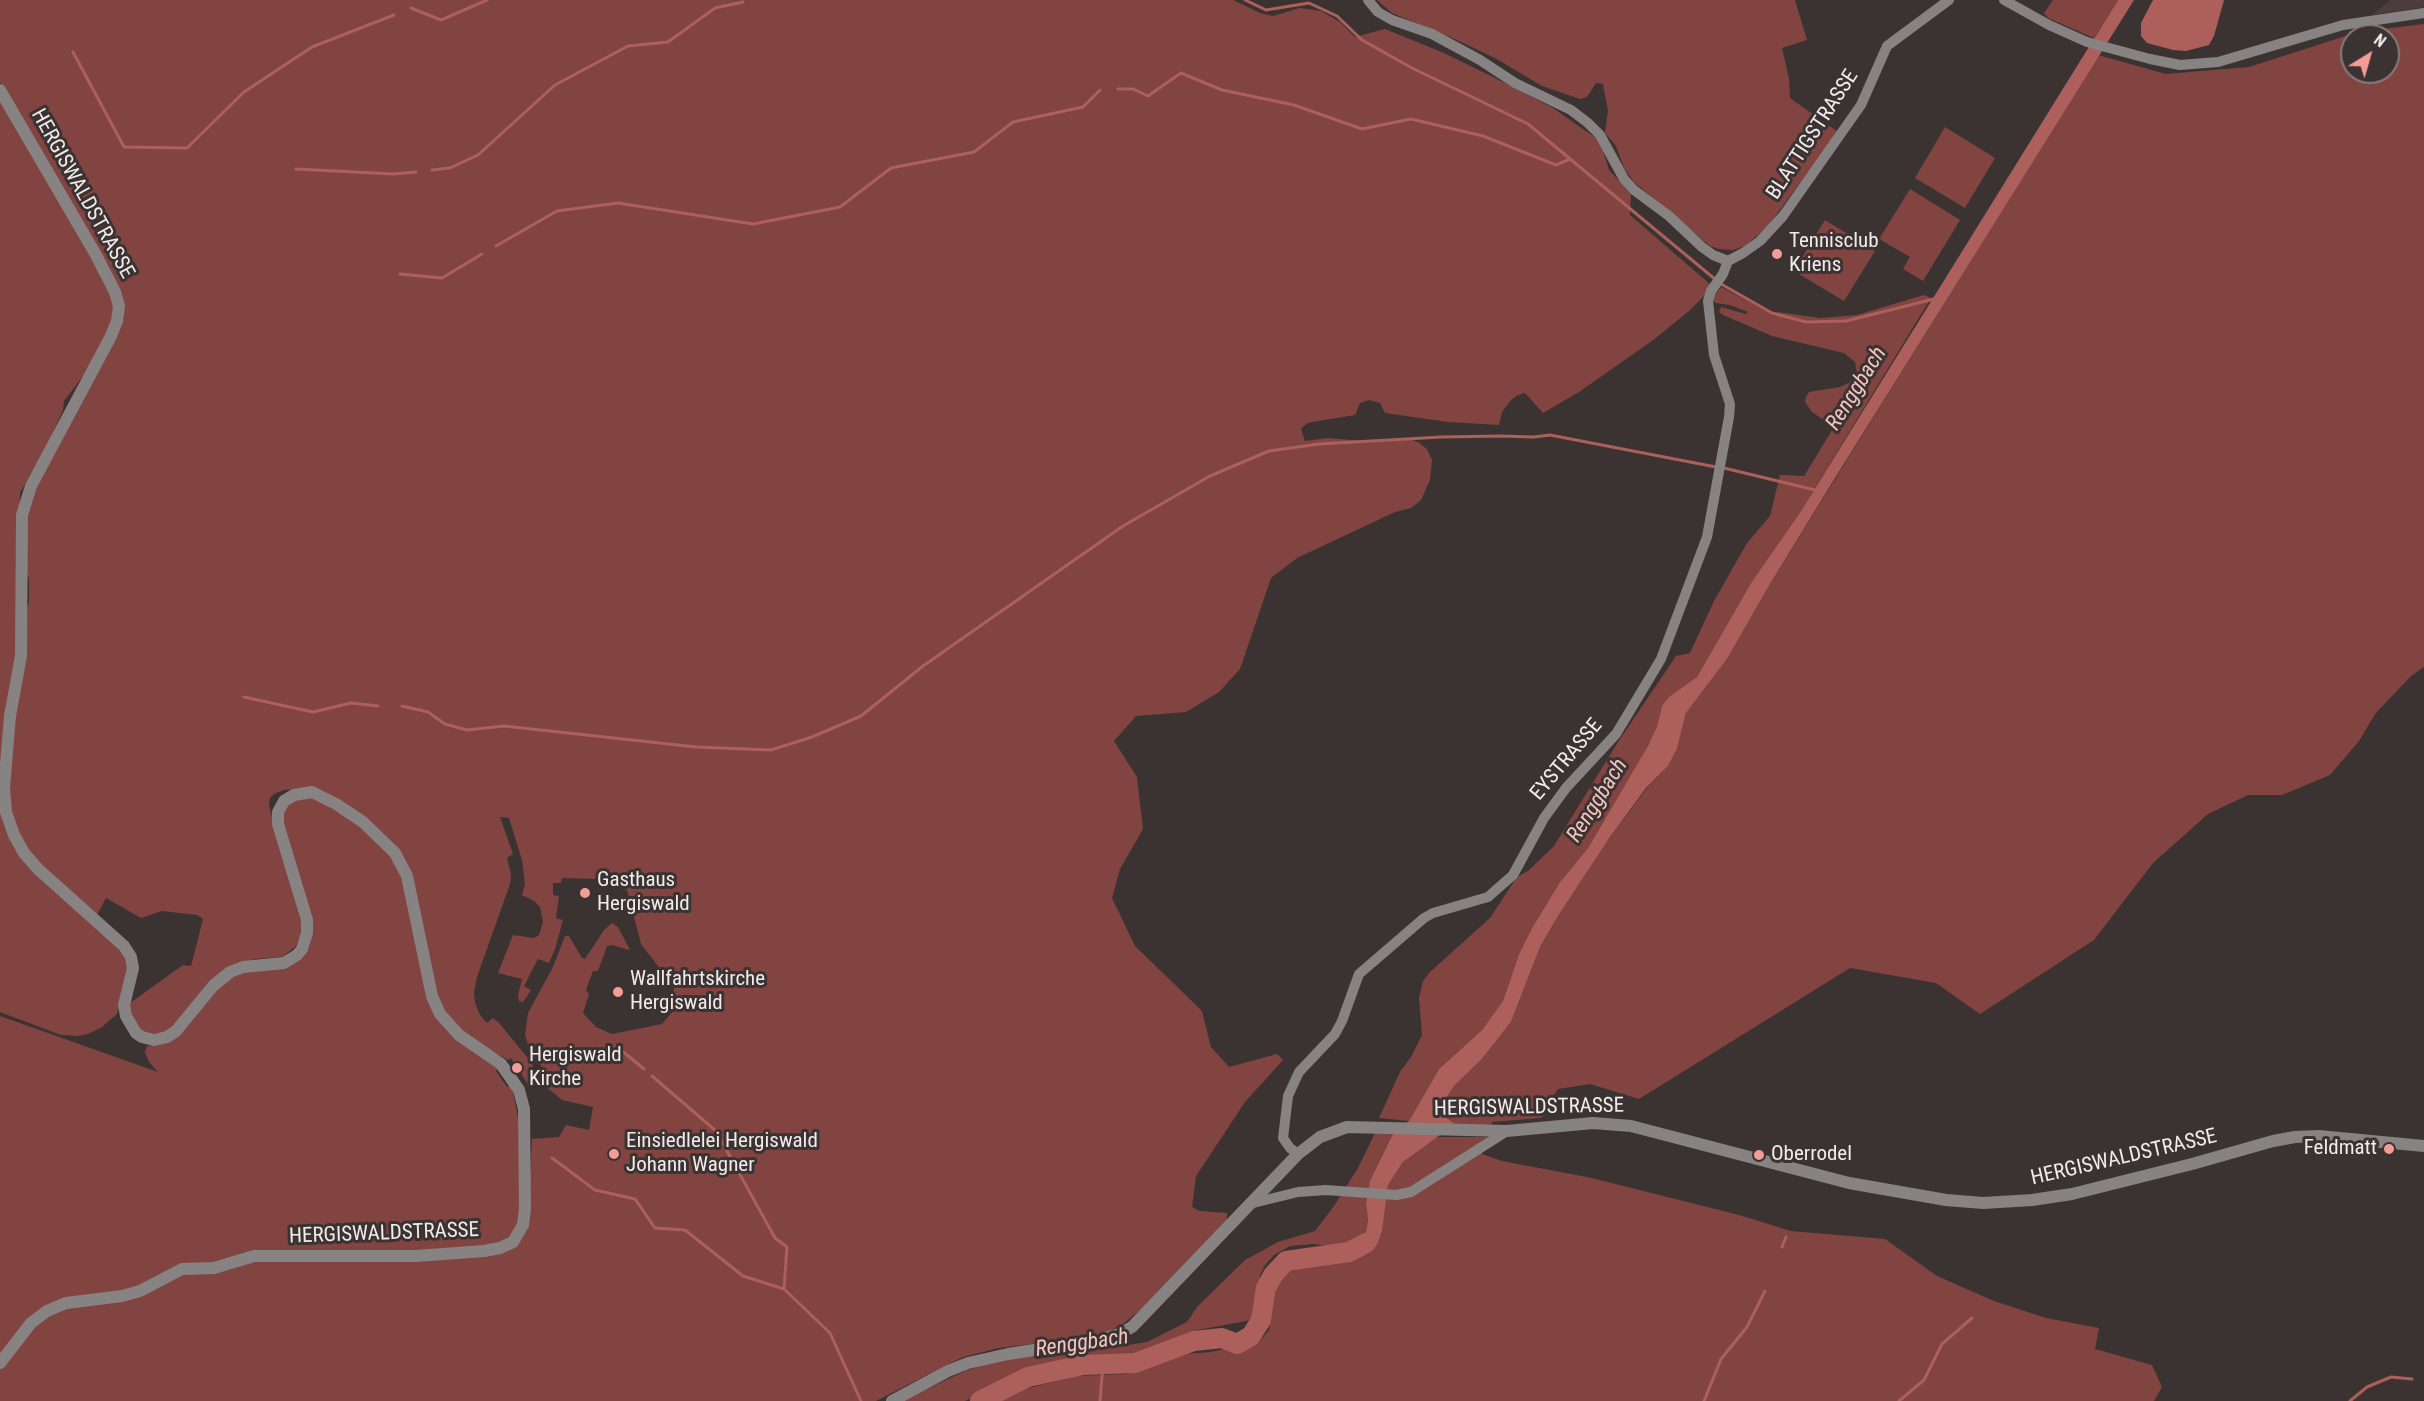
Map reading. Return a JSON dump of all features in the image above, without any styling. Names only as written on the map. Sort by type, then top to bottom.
[{"type":"street","points":[[1368,0],[1378,12],[1392,20],[1432,34],[1480,60],[1515,83],[1570,110],[1588,123],[1600,135],[1624,179],[1634,190],[1669,216],[1702,247],[1713,255],[1728,261]]},
{"type":"street","name":"BLATTIGSTRASSE","points":[[1728,261],[1761,241],[1783,216],[1861,105],[1887,46],[1949,0]]},
{"type":"street","points":[[2004,0],[2049,25],[2087,42],[2180,65],[2218,62],[2343,25],[2424,13]]},
{"type":"street","name":"HERGISWALDSTRASSE","points":[[0,90],[96,255],[115,292],[119,306],[117,321],[111,336],[31,486],[22,515],[21,656],[10,716],[4,788],[6,812],[14,835],[24,854],[38,869],[124,946],[131,957],[133,969],[124,1005],[126,1017],[136,1033],[154,1040],[167,1037],[176,1031],[213,986],[230,972],[243,967],[284,963],[302,950],[307,933],[307,920],[278,824],[278,812],[284,801],[300,793],[318,794],[363,822],[388,845],[404,868],[413,897],[432,996],[440,1014],[459,1035],[501,1064],[519,1090],[524,1109],[525,1209],[523,1225],[513,1242],[500,1248],[416,1256],[254,1256],[214,1268],[182,1269],[140,1291],[122,1296],[66,1303],[47,1311],[31,1323],[0,1364]]},
{"type":"street","name":"EYSTRASSE","points":[[1298,1154],[1283,1138],[1288,1096],[1299,1072],[1335,1034],[1359,974],[1424,918],[1433,913],[1488,897],[1513,875],[1544,818],[1566,788],[1616,734],[1661,659],[1707,537],[1729,417],[1730,404],[1714,355],[1708,301],[1728,261]]},
{"type":"street","name":"HERGISWALDSTRASSE","points":[[892,1401],[968,1363],[1008,1354],[1098,1340],[1119,1334],[1132,1327],[1298,1154],[1320,1137],[1347,1127],[1507,1131],[1593,1123],[1631,1126],[1849,1183],[1946,1200],[1983,1203],[2032,1200],[2072,1194],[2186,1166],[2273,1140],[2295,1137],[2319,1136],[2424,1146]]},
{"type":"street","points":[[1253,1203],[1298,1192],[1326,1190],[1396,1195],[1411,1192],[1507,1131]]},
{"type":"shaded area","points":[[0,0],[1233,0],[1260,13],[1273,16],[1300,8],[1321,11],[1340,22],[1355,37],[1385,29],[1444,53],[1553,108],[1600,141],[1609,170],[1631,194],[1630,215],[1711,285],[1705,295],[1652,341],[1579,392],[1543,413],[1525,393],[1511,400],[1502,412],[1499,425],[1448,422],[1385,413],[1380,403],[1369,400],[1360,403],[1355,415],[1307,423],[1301,429],[1305,441],[1328,438],[1363,441],[1409,439],[1418,442],[1427,449],[1432,460],[1430,480],[1421,500],[1411,508],[1395,512],[1297,558],[1271,578],[1240,669],[1219,692],[1186,712],[1136,716],[1114,741],[1137,777],[1143,829],[1120,869],[1112,898],[1135,946],[1202,1011],[1211,1047],[1229,1067],[1277,1054],[1283,1060],[1245,1102],[1196,1176],[1192,1207],[1200,1211],[1227,1213],[1227,1220],[1141,1309],[1123,1324],[1101,1335],[999,1348],[963,1357],[876,1401],[0,1401],[0,1016],[158,1072],[145,1053],[147,1046],[165,1043],[176,1036],[225,980],[245,970],[275,968],[291,964],[301,958],[309,948],[312,934],[310,920],[282,827],[284,809],[292,801],[305,797],[323,801],[378,840],[399,867],[412,908],[429,995],[438,1018],[453,1035],[498,1068],[496,1071],[507,1087],[510,1085],[513,1092],[519,1123],[521,1195],[529,1192],[532,1139],[559,1137],[566,1125],[589,1130],[593,1107],[562,1100],[545,1086],[543,1069],[525,1035],[528,1013],[553,967],[565,936],[569,936],[582,958],[585,959],[604,930],[612,923],[618,927],[629,948],[629,950],[612,945],[607,946],[598,971],[593,971],[586,990],[589,994],[583,1013],[596,1027],[612,1034],[662,1024],[673,1011],[674,987],[641,944],[627,890],[598,879],[562,878],[561,883],[553,883],[553,895],[559,896],[556,918],[563,920],[555,949],[549,963],[538,959],[524,986],[531,990],[523,1002],[519,1001],[518,995],[522,979],[498,973],[513,935],[534,938],[539,935],[543,922],[540,907],[522,895],[525,884],[522,860],[509,818],[500,817],[513,854],[507,858],[511,874],[510,884],[477,977],[474,992],[475,1003],[480,1015],[487,1023],[493,1018],[499,1023],[532,1063],[535,1077],[529,1086],[511,1058],[508,1060],[465,1035],[455,1026],[442,1007],[433,979],[415,889],[402,856],[384,834],[369,822],[330,796],[307,788],[284,790],[274,794],[270,798],[269,806],[302,925],[302,932],[296,946],[282,957],[255,959],[225,968],[208,984],[177,1024],[164,1033],[150,1034],[141,1030],[133,1022],[130,1003],[183,965],[191,966],[203,919],[197,915],[162,911],[141,918],[106,898],[97,915],[55,881],[31,856],[19,839],[9,812],[7,791],[10,748],[16,701],[27,656],[25,616],[29,602],[29,579],[25,567],[24,542],[29,506],[55,446],[120,330],[124,306],[120,290],[0,82]]},
{"type":"shaded area","points":[[1377,0],[1795,0],[1807,40],[1782,48],[1789,79],[1790,98],[1838,132],[1767,227],[1745,246],[1733,250],[1719,249],[1710,246],[1634,182],[1624,168],[1616,146],[1605,133],[1608,111],[1603,84],[1596,83],[1587,97],[1580,99],[1542,86],[1495,58],[1392,13]]},
{"type":"shaded area","points":[[2053,0],[2118,0],[2094,38],[2048,18],[2044,13]]},
{"type":"shaded area","points":[[2118,0],[2134,0],[1835,478],[1727,659],[1686,713],[1677,749],[1668,766],[1646,788],[1610,837],[1558,916],[1540,947],[1511,1022],[1481,1060],[1454,1086],[1446,1098],[1442,1110],[1444,1116],[1455,1124],[1403,1162],[1388,1185],[1382,1231],[1377,1245],[1361,1257],[1346,1262],[1339,1247],[1353,1245],[1366,1232],[1368,1220],[1366,1203],[1370,1181],[1393,1134],[1409,1121],[1439,1069],[1483,1029],[1503,1001],[1519,954],[1532,928],[1560,882],[1588,848],[1649,744],[1662,706],[1669,697],[1697,677],[1751,583],[1801,511]]},
{"type":"shaded area","points":[[2153,0],[2224,0],[2214,36],[2209,45],[2186,51],[2147,43],[2141,36],[2141,23]]},
{"type":"shaded area","points":[[2391,0],[2424,0],[2424,7],[2371,15]]},
{"type":"shaded area","points":[[2424,24],[2424,667],[2411,676],[2375,714],[2359,741],[2330,775],[2282,795],[2248,795],[2208,814],[2153,863],[2094,940],[1980,1014],[1936,983],[1850,968],[1639,1099],[1590,1084],[1558,1089],[1549,1102],[1544,1116],[1540,1118],[1492,1122],[1491,1126],[1455,1124],[1444,1116],[1442,1110],[1446,1098],[1454,1086],[1481,1060],[1511,1022],[1540,947],[1558,916],[1610,837],[1647,788],[1668,766],[1677,749],[1686,713],[1727,659],[1770,584],[2098,55],[2166,74],[2249,67],[2340,38],[2340,84],[2400,84],[2400,27]]},
{"type":"shaded area","points":[[0,99],[93,257],[114,300],[111,327],[86,372],[64,401],[63,410],[48,443],[20,493],[18,641],[7,705],[10,837],[115,943],[128,967],[117,1014],[102,1027],[78,1036],[61,1035],[0,1012]]},
{"type":"shaded area","points":[[1945,127],[1995,158],[1965,208],[1915,178]]},
{"type":"shaded area","points":[[1910,189],[1960,220],[1923,281],[1903,269],[1910,257],[1879,239]]},
{"type":"shaded area","points":[[1825,220],[1875,251],[1844,301],[1794,271]]},
{"type":"shaded area","points":[[1721,287],[1776,316],[1777,312],[1821,318],[1857,315],[1924,295],[1931,298],[1801,511],[1751,583],[1697,677],[1662,706],[1649,744],[1588,848],[1560,882],[1532,928],[1519,954],[1503,1001],[1496,1013],[1483,1029],[1439,1069],[1409,1121],[1379,1118],[1400,1072],[1422,1035],[1419,998],[1423,981],[1490,918],[1517,877],[1528,871],[1554,846],[1618,742],[1676,656],[1690,653],[1714,601],[1747,543],[1770,516],[1780,475],[1804,476],[1834,427],[1812,412],[1805,402],[1809,392],[1840,387],[1849,383],[1857,373],[1855,362],[1844,353],[1772,336],[1723,315],[1719,312],[1721,307],[1746,314],[1748,312],[1713,301]]},
{"type":"shaded area","points":[[1375,1133],[1393,1134],[1366,1203],[1368,1220],[1366,1232],[1353,1245],[1290,1246],[1274,1255],[1260,1275],[1259,1306],[1255,1316],[1247,1321],[1197,1330],[1128,1359],[1025,1370],[965,1401],[902,1401],[965,1371],[988,1363],[1031,1355],[1037,1359],[1147,1342],[1187,1322],[1197,1307],[1245,1260],[1278,1242],[1315,1231],[1358,1168]]},
{"type":"shaded area","points":[[1435,1137],[1490,1137],[1481,1142],[1482,1154],[1502,1161],[1592,1178],[1739,1215],[1791,1231],[1885,1239],[1937,1276],[1994,1301],[2046,1318],[2099,1328],[2095,1349],[2152,1365],[2162,1387],[2154,1401],[1001,1401],[1029,1388],[1076,1376],[1126,1374],[1186,1354],[1211,1352],[1260,1341],[1269,1330],[1277,1283],[1284,1269],[1292,1264],[1346,1262],[1384,1207],[1388,1185],[1403,1162]]},
{"type":"waterway","points":[[411,8],[441,20],[487,0]]},
{"type":"waterway","points":[[1245,0],[1266,10],[1309,3],[1337,16],[1362,40],[1412,68],[1528,124],[1716,280]]},
{"type":"waterway","points":[[432,170],[450,168],[478,155],[555,85],[628,46],[668,42],[715,8],[743,2]]},
{"type":"waterway","points":[[73,52],[124,147],[187,148],[244,92],[312,47],[394,15]]},
{"type":"waterway","points":[[1118,89],[1133,89],[1148,96],[1181,73],[1222,90],[1294,105],[1362,129],[1411,119],[1483,136],[1556,165],[1570,159]]},
{"type":"waterway","points":[[496,246],[557,211],[618,203],[753,224],[840,207],[891,168],[974,152],[1013,122],[1083,107],[1100,90]]},
{"type":"waterway","points":[[296,169],[393,174],[416,172]]},
{"type":"waterway","points":[[400,274],[442,278],[482,254]]},
{"type":"waterway","points":[[1721,284],[1772,313],[1806,322],[1846,321],[1934,299]]},
{"type":"waterway","points":[[402,706],[428,712],[445,724],[467,730],[504,726],[696,747],[771,750],[812,737],[861,716],[923,666],[1123,526],[1210,476],[1269,451],[1319,444],[1441,437],[1550,435],[1716,467]]},
{"type":"waterway","points":[[1724,468],[1815,490]]},
{"type":"waterway","points":[[244,697],[313,712],[351,703],[378,706]]},
{"type":"waterway","points":[[616,1046],[644,1069]]},
{"type":"waterway","points":[[652,1076],[716,1131],[775,1238],[787,1247],[784,1289],[830,1333],[861,1401]]},
{"type":"waterway","points":[[552,1158],[595,1190],[635,1199],[655,1228],[685,1230],[743,1276],[784,1289]]},
{"type":"waterway","points":[[1782,1247],[1786,1237]]},
{"type":"waterway","name":"Renggbach","points":[[980,1401],[1028,1377],[1083,1365],[1135,1363],[1194,1341],[1222,1338],[1237,1344],[1251,1336],[1261,1320],[1266,1288],[1273,1275],[1286,1261],[1349,1252],[1366,1243]]},
{"type":"waterway","points":[[1704,1401],[1721,1359],[1747,1327],[1765,1291]]},
{"type":"waterway","points":[[1899,1401],[1924,1380],[1942,1344],[1972,1318]]},
{"type":"waterway","points":[[1100,1401],[1103,1364]]},
{"type":"waterway","points":[[2350,1401],[2367,1387],[2391,1377],[2412,1379]]},
{"type":"place","name":"Tennisclub Kriens","points":[[1777,254]]},
{"type":"place","name":"Gasthaus Hergiswald","points":[[585,893]]},
{"type":"place","name":"Wallfahrtskirche Hergiswald","points":[[618,992]]},
{"type":"place","name":"Hergiswald Kirche","points":[[517,1068]]},
{"type":"place","name":"Feldmatt","points":[[2389,1149]]},
{"type":"place","name":"Einsiedlelei Hergiswald Johann Wagner","points":[[614,1154]]},
{"type":"place","name":"Oberrodel","points":[[1759,1155]]}]
